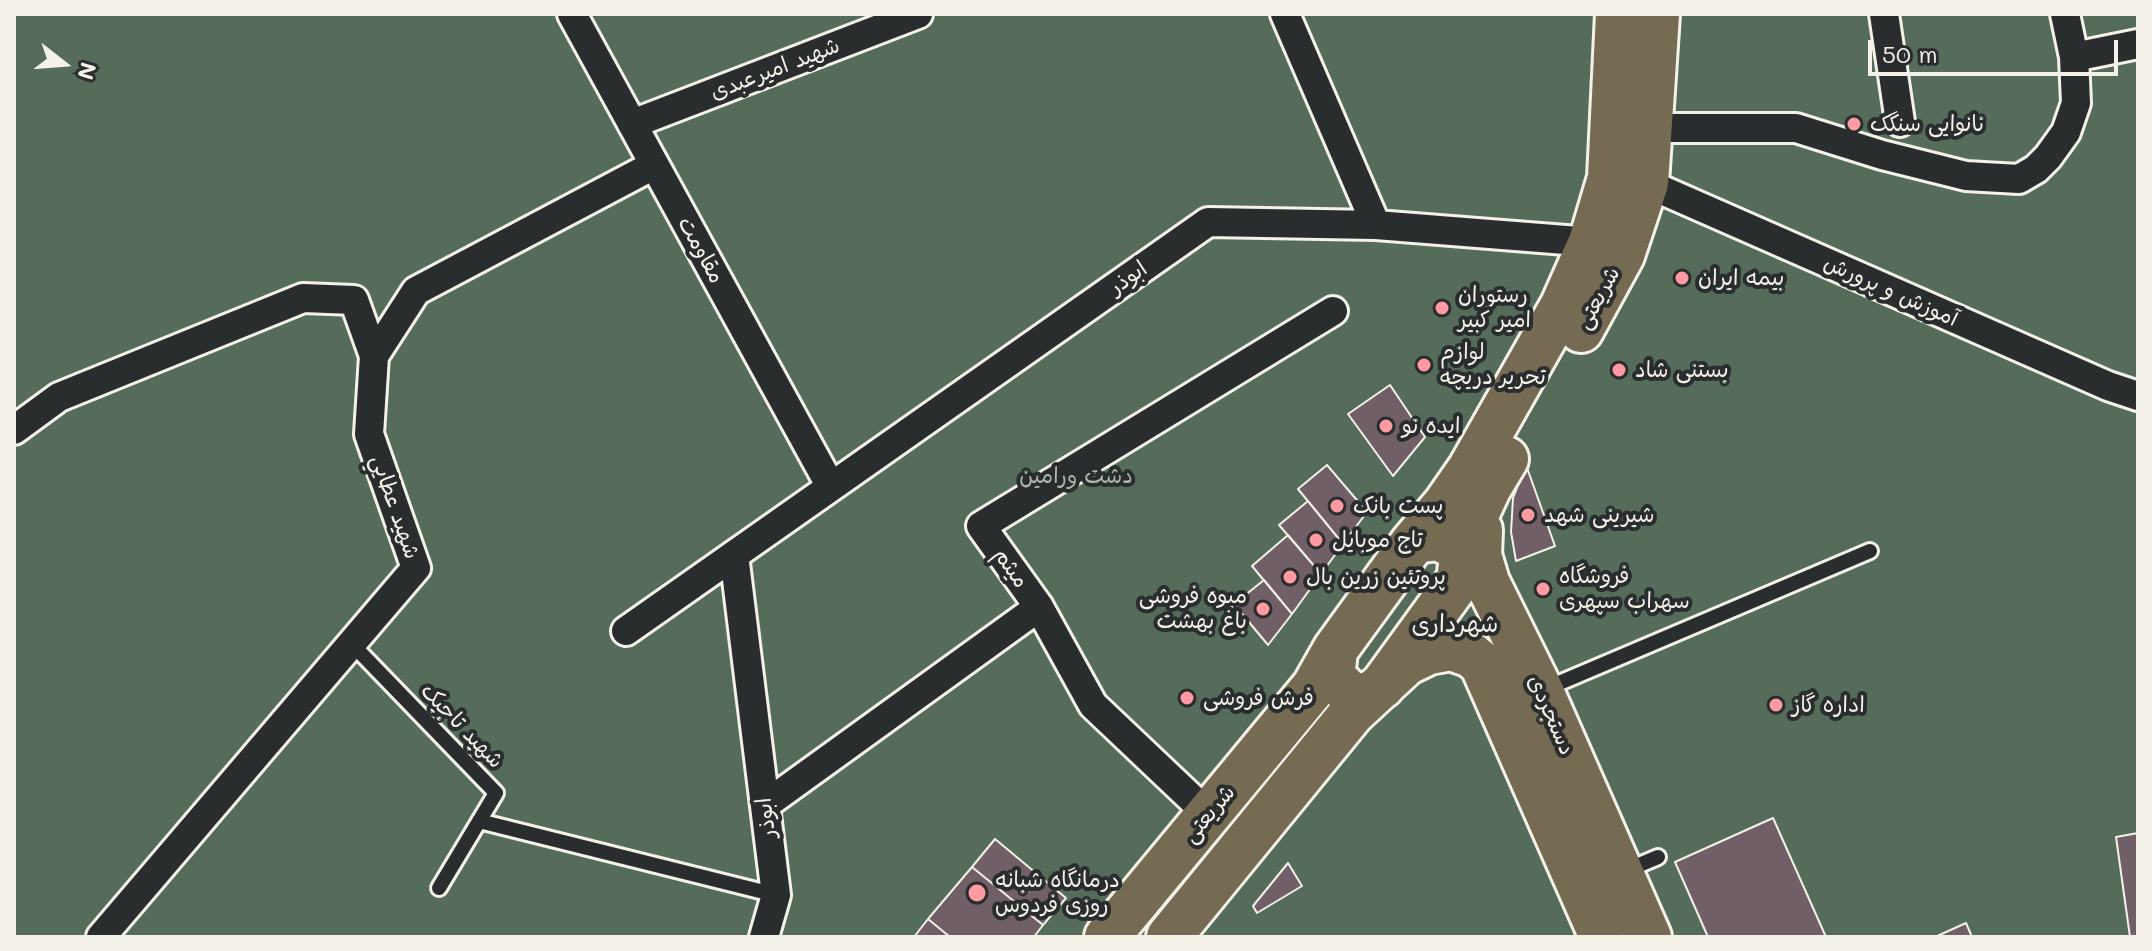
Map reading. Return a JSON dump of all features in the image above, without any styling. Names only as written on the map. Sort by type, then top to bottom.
[{"type":"main road","name":"شریعتی","points":[[1107,937],[1314,687],[1335,650],[1470,469],[1563,305],[1591,242],[1610,178],[1618,14]]},
{"type":"main road","name":"شریعتی","points":[[1169,937],[1352,713],[1382,686],[1461,569],[1471,526],[1488,489],[1622,255],[1646,183],[1657,14]]},
{"type":"main road","name":"دستجردی","points":[[1488,489],[1481,517],[1479,555],[1487,582],[1541,691],[1639,865],[1649,937]]},
{"type":"main road","points":[[1412,544],[1439,538],[1454,546],[1461,569],[1462,592],[1493,604],[1506,619]]},
{"type":"main road","name":"دستجردی","points":[[1382,686],[1406,663],[1440,649],[1462,650],[1482,664],[1602,937]]},
{"type":"main road","points":[[1335,650],[1335,679],[1347,691],[1368,696],[1382,686]]},
{"type":"main road","points":[[1503,713],[1502,697],[1507,681],[1516,677],[1525,678],[1541,691]]},
{"type":"street","name":"مقاومت","points":[[572,14],[831,487]]},
{"type":"street","name":"شهید امیرعبدی","points":[[632,124],[918,14]]},
{"type":"street","points":[[1285,14],[1376,225]]},
{"type":"street","points":[[1884,14],[1900,122]]},
{"type":"street","points":[[1649,128],[1796,128],[1882,155],[1966,176],[2019,179],[2048,157],[2066,132],[2076,103],[2074,57],[2065,14]]},
{"type":"street","points":[[2074,57],[2138,44]]},
{"type":"street","name":"شهيد عطايي","points":[[101,937],[416,568],[369,434],[374,356],[416,291],[654,165]]},
{"type":"street","name":"آموزش و پرورش","points":[[1646,183],[2108,386],[2138,396]]},
{"type":"street","name":"ابوذر","points":[[626,631],[1208,222],[1376,225],[1591,242]]},
{"type":"street","points":[[14,430],[59,397],[303,298],[354,300],[374,356]]},
{"type":"street","name":"میثم","points":[[1208,814],[1093,705],[1039,607],[981,526],[1333,311]]},
{"type":"street","name":"ابوذر","points":[[734,555],[776,895],[764,937]]},
{"type":"street","points":[[765,805],[1039,607]]},
{"type":"lane","points":[[1541,691],[1870,551]]},
{"type":"lane","name":"شهید تاجیک","points":[[352,644],[496,793],[439,888]]},
{"type":"lane","points":[[479,821],[776,895]]},
{"type":"green space","name":"دشت ورامین","points":[[14,14],[2138,14],[2138,937],[14,937]]},
{"type":"building","name":"ایده نو","points":[[1390,385],[1425,437],[1393,476],[1348,414]]},
{"type":"building","name":"پست بانک","points":[[1327,465],[1367,512],[1343,544],[1298,489]]},
{"type":"building","name":"شیرینی شهد","points":[[1526,465],[1555,546],[1516,561],[1511,532],[1513,498]]},
{"type":"building","name":"تاج موبایل","points":[[1308,501],[1343,544],[1321,574],[1279,525]]},
{"type":"building","name":"پروتئین زرین بال","points":[[1288,535],[1321,574],[1292,614],[1252,566]]},
{"type":"building","name":"میوه فروشی باغ بهشت","points":[[1264,580],[1292,614],[1268,645],[1234,604]]},
{"type":"building","points":[[1773,818],[1826,937],[1708,937],[1675,862]]},
{"type":"building","points":[[2138,833],[2138,937],[2130,937],[2116,837]]},
{"type":"building","points":[[995,839],[1066,898],[1043,925],[972,867]]},
{"type":"building","points":[[1288,863],[1302,886],[1257,913],[1253,906]]},
{"type":"building","name":"درمانگاه شبانه روزی فردوس","points":[[972,867],[1043,925],[1034,937],[950,937],[928,919]]},
{"type":"building","points":[[928,919],[950,937],[914,937]]},
{"type":"building","points":[[1966,923],[1972,937],[1935,937]]},
{"type":"place","name":"نانوایی سنگک","points":[[1854,124]]},
{"type":"place","name":"بیمه ایران","points":[[1682,278]]},
{"type":"place","name":"رستوران امیر کبیر","points":[[1442,308]]},
{"type":"place","name":"لوازم تحریر دریچه","points":[[1424,365]]},
{"type":"place","name":"بستنی شاد","points":[[1619,370]]},
{"type":"place","name":"ایده نو","points":[[1386,426]]},
{"type":"place","name":"پست بانک","points":[[1337,506]]},
{"type":"place","name":"شیرینی شهد","points":[[1528,515]]},
{"type":"place","name":"تاج موبایل","points":[[1316,540]]},
{"type":"place","name":"پروتئین زرین بال","points":[[1290,577]]},
{"type":"place","name":"فروشگاه سهراب سپهری","points":[[1543,589]]},
{"type":"place","name":"میوه فروشی باغ بهشت","points":[[1263,609]]},
{"type":"place","name":"فرش فروشی","points":[[1187,698]]},
{"type":"place","name":"اداره گاز","points":[[1776,705]]},
{"type":"place","name":"درمانگاه شبانه روزی فردوس","points":[[977,893]]},
{"type":"district","name":"شهرداری","points":[[1455,625]]}]
